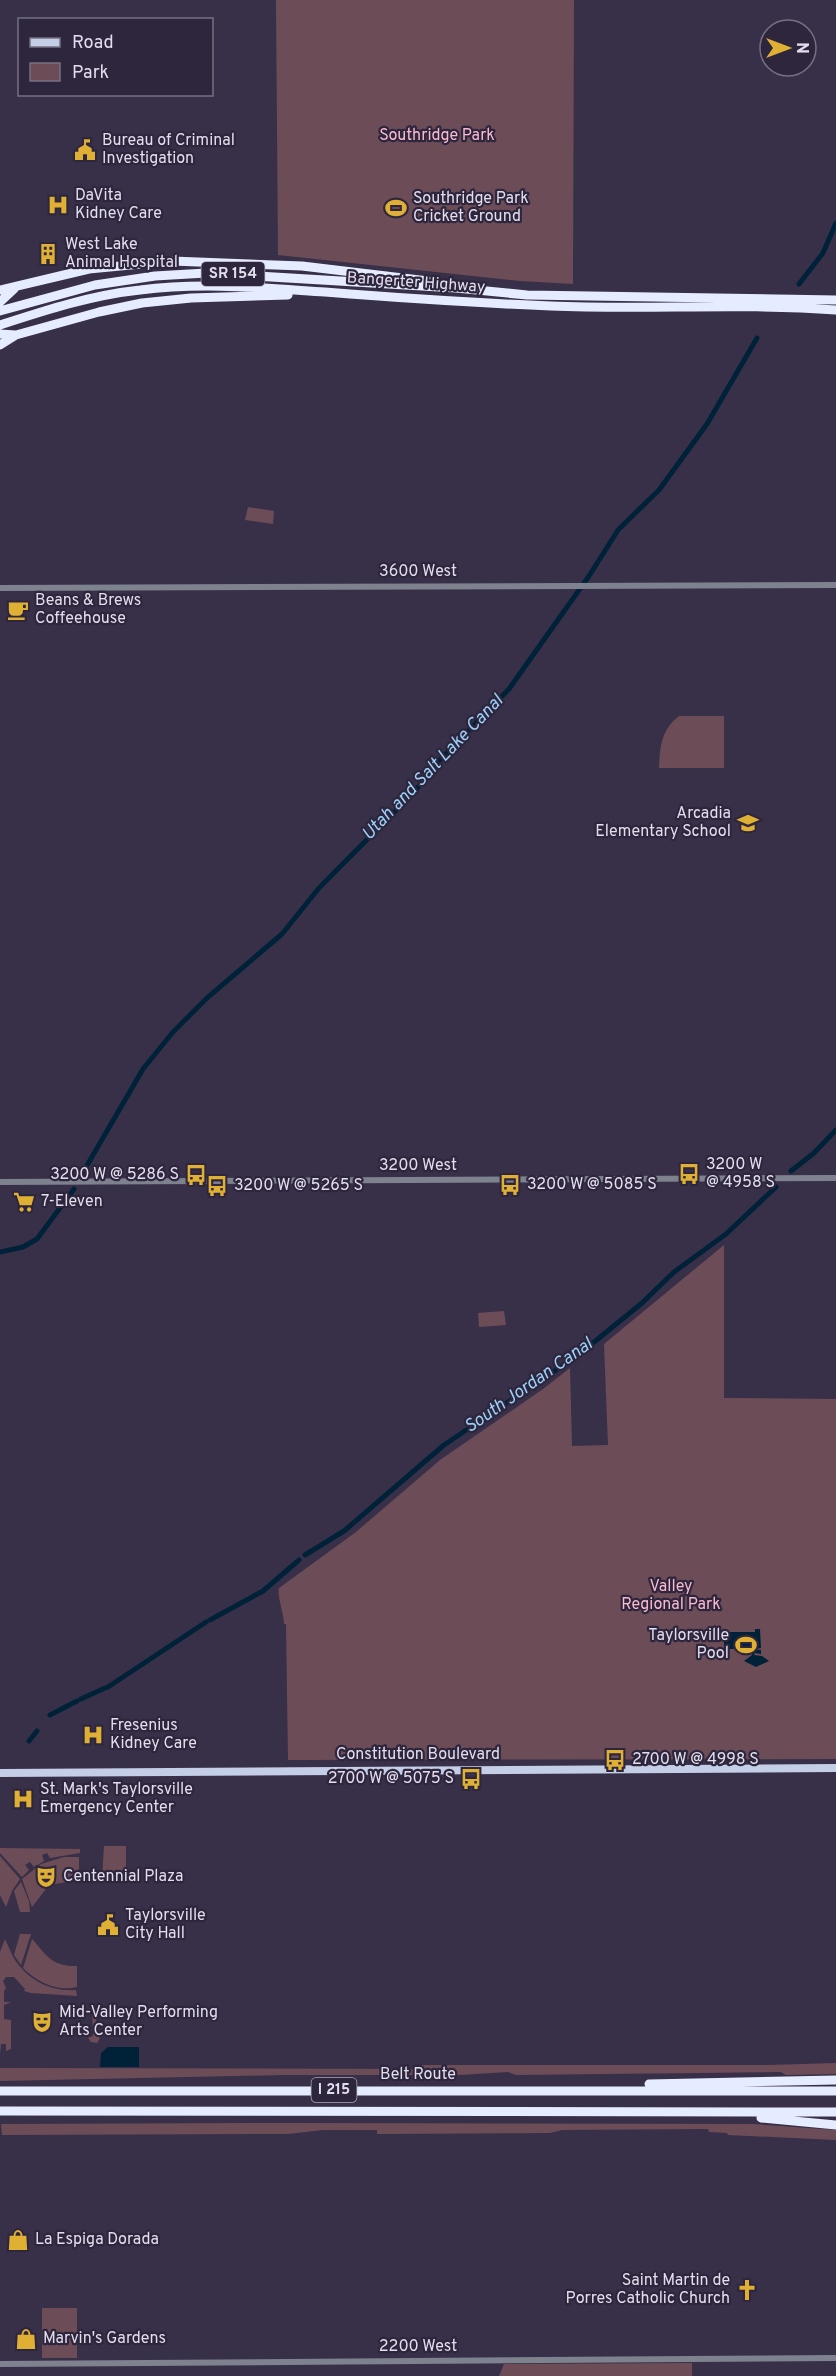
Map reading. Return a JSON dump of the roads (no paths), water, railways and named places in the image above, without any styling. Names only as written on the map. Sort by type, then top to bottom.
[{"type":"highway","points":[[0,290],[14,289],[51,277],[99,267],[187,260],[326,268],[410,278],[456,288]]},
{"type":"highway","name":"Bangerter Highway","points":[[0,311],[95,285],[178,274],[234,274],[538,295],[836,300]]},
{"type":"highway","name":"Bangerter Highway","points":[[0,325],[105,296],[190,285],[561,306],[836,310]]},
{"type":"highway","points":[[0,302],[14,289]]},
{"type":"highway","points":[[776,298],[836,293]]},
{"type":"highway","points":[[0,345],[16,335],[113,308],[157,301],[285,295],[371,296]]},
{"type":"highway","points":[[795,308],[836,316]]},
{"type":"highway","points":[[0,333],[16,335]]},
{"type":"highway","points":[[580,2090],[652,2084],[836,2080]]},
{"type":"highway","name":"Belt Route","points":[[1,2091],[836,2091]]},
{"type":"highway","name":"I 215","points":[[1,2111],[836,2112]]},
{"type":"highway","points":[[708,2113],[836,2125]]},
{"type":"main road","name":"Constitution Boulevard","points":[[0,1773],[836,1768]]},
{"type":"street","name":"3600 West","points":[[0,588],[836,585]]},
{"type":"street","name":"3200 West","points":[[0,1182],[836,1179]]},
{"type":"street","name":"2200 West","points":[[0,2364],[836,2358]]},
{"type":"water","points":[[755,1629],[760,1629],[761,1648],[754,1649],[761,1650],[761,1654],[755,1653],[754,1655],[762,1656],[769,1661],[756,1667],[744,1661],[752,1655],[751,1649],[724,1649],[724,1632],[755,1632]]},
{"type":"water","points":[[108,2047],[139,2047],[139,2067],[100,2067],[101,2053]]},
{"type":"waterway","name":"Utah and Salt Lake Canal","points":[[799,284],[823,253],[836,223]]},
{"type":"waterway","name":"Utah and Salt Lake Canal","points":[[82,1174],[143,1069],[173,1032],[207,998],[282,934],[319,888],[415,791],[438,762],[509,689],[589,576],[618,530],[659,490],[707,424],[757,338]]},
{"type":"waterway","name":"South Jordan Canal","points":[[791,1171],[814,1153],[836,1130]]},
{"type":"waterway","name":"South Jordan Canal","points":[[305,1555],[344,1531],[444,1445],[577,1356],[642,1303],[674,1272],[726,1234],[776,1187]]},
{"type":"waterway","name":"Utah and Salt Lake Canal","points":[[0,1252],[23,1247],[37,1239],[74,1189]]},
{"type":"waterway","name":"South Jordan Canal","points":[[210,1620],[263,1591],[299,1560]]},
{"type":"waterway","name":"South Jordan Canal","points":[[108,1687],[206,1622]]},
{"type":"waterway","name":"South Jordan Canal","points":[[81,1699],[105,1688]]},
{"type":"waterway","name":"South Jordan Canal","points":[[50,1715],[77,1701]]},
{"type":"waterway","name":"South Jordan Canal","points":[[29,1741],[37,1731]]},
{"type":"place","name":"Bureau of Criminal Investigation","points":[[85,150]]},
{"type":"place","name":"DaVita Kidney Care","points":[[58,205]]},
{"type":"place","name":"Southridge Park Cricket Ground","points":[[396,208]]},
{"type":"place","name":"West Lake Animal Hospital","points":[[48,254]]},
{"type":"place","name":"Beans & Brews Coffeehouse","points":[[18,610]]},
{"type":"place","name":"Arcadia Elementary School","points":[[748,823]]},
{"type":"place","name":"3200 W @ 4958 S","points":[[689,1174]]},
{"type":"place","name":"3200 W @ 5286 S","points":[[196,1175]]},
{"type":"place","name":"3200 W @ 5085 S","points":[[510,1185]]},
{"type":"place","name":"3200 W @ 5265 S","points":[[217,1186]]},
{"type":"place","name":"7-Eleven","points":[[24,1202]]},
{"type":"place","name":"Taylorsville Pool","points":[[746,1645]]},
{"type":"place","name":"Fresenius Kidney Care","points":[[93,1735]]},
{"type":"place","name":"2700 W @ 4998 S","points":[[615,1760]]},
{"type":"place","name":"2700 W @ 5075 S","points":[[471,1779]]},
{"type":"place","name":"St. Mark's Taylorsville Emergency Center","points":[[23,1799]]},
{"type":"place","name":"Centennial Plaza","points":[[46,1877]]},
{"type":"place","name":"Taylorsville City Hall","points":[[108,1925]]},
{"type":"place","name":"Mid-Valley Performing Arts Center","points":[[42,2022]]},
{"type":"place","name":"La Espiga Dorada","points":[[18,2240]]},
{"type":"place","name":"Saint Martin de Porres Catholic Church","points":[[747,2290]]},
{"type":"place","name":"Marvin's Gardens","points":[[26,2339]]},
{"type":"park label","name":"Southridge Park","points":[[437,136]]},
{"type":"park label","name":"Valley Regional Park","points":[[671,1596]]}]
